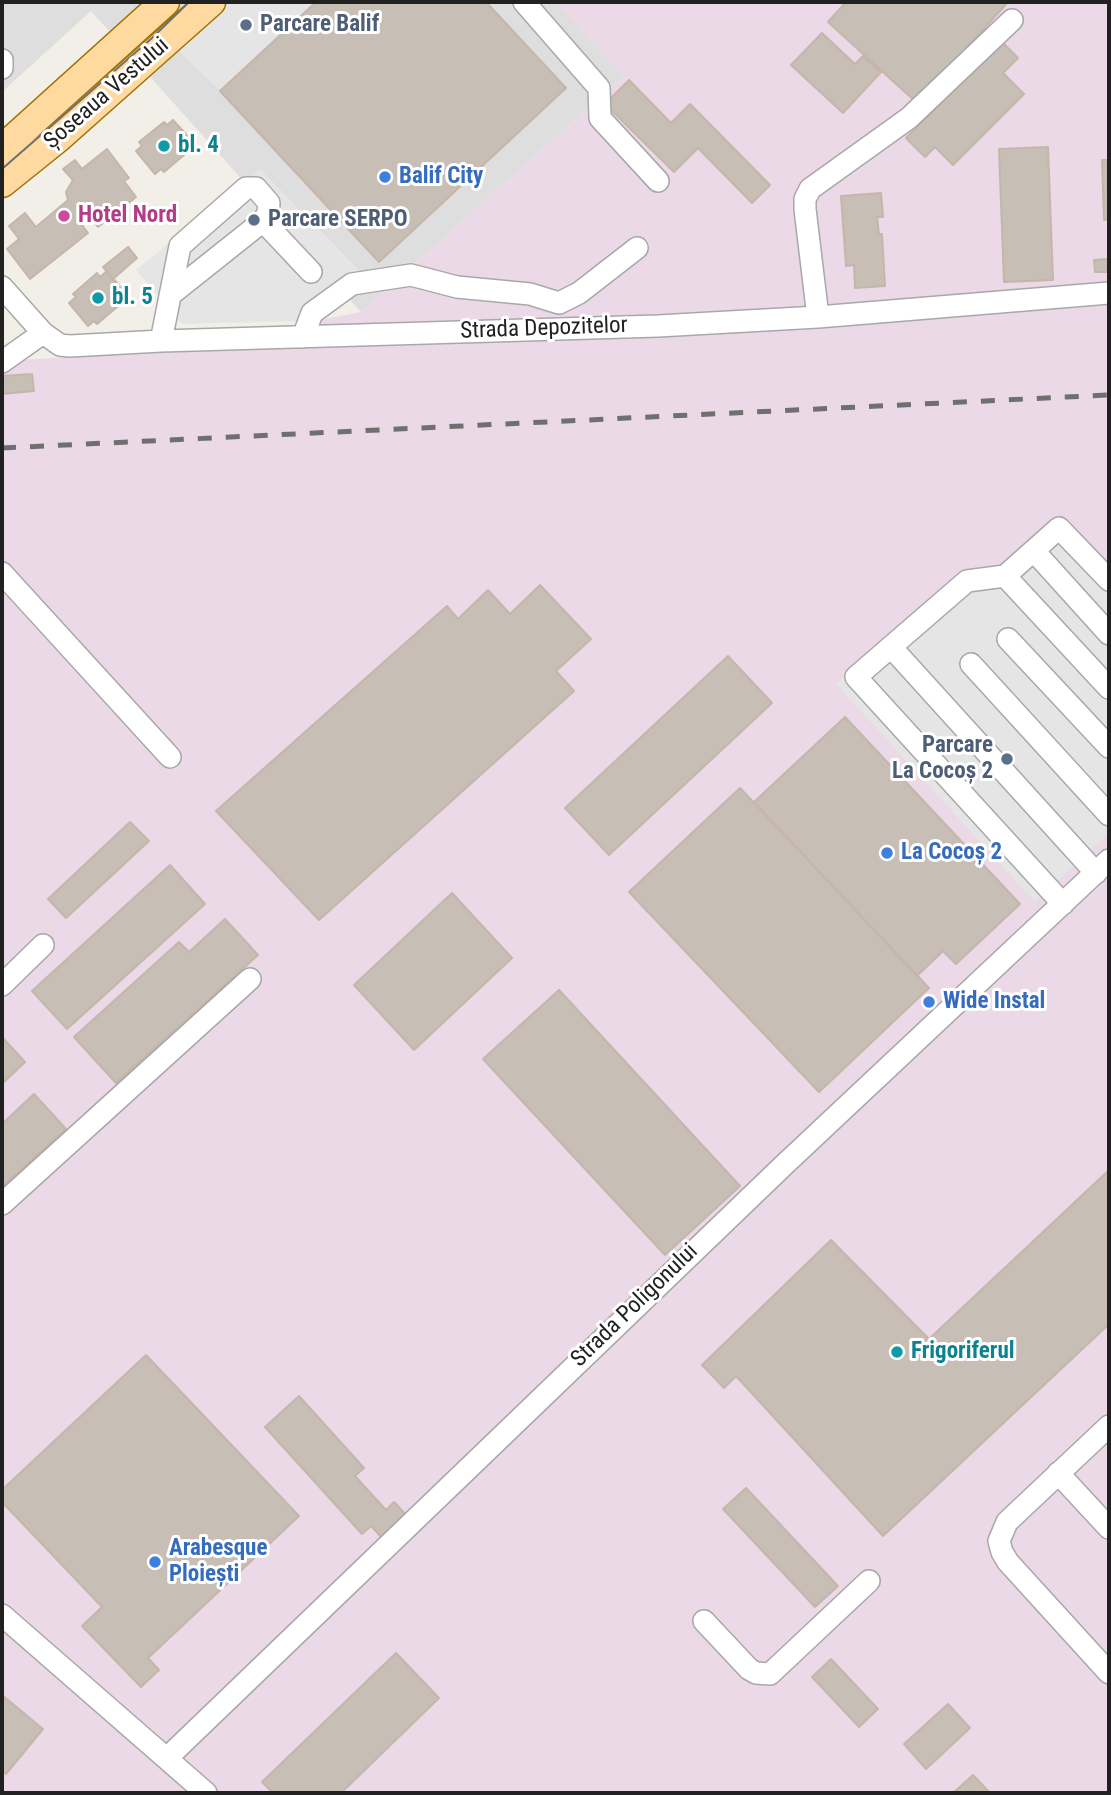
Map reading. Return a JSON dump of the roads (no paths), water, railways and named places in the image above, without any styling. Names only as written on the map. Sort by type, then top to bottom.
[{"type":"main road","name":"Șoseaua Vestului","points":[[2,149],[165,2]]},
{"type":"main road","name":"Șoseaua Vestului","points":[[2,183],[211,2]]},
{"type":"street","points":[[524,2],[599,88],[600,118],[658,181]]},
{"type":"street","points":[[818,317],[805,209],[810,189],[909,118],[1012,20]]},
{"type":"street","points":[[140,26],[162,47]]},
{"type":"street","points":[[2,60],[2,68]]},
{"type":"street","points":[[161,341],[170,295],[180,246],[246,188],[256,188],[269,203],[268,213],[263,221],[170,295]]},
{"type":"street","points":[[263,221],[311,272]]},
{"type":"street","points":[[303,337],[312,313],[352,284],[411,275],[457,286],[530,294],[559,303],[579,293],[638,248]]},
{"type":"street","name":"Strada Depozitelor","points":[[2,287],[43,333],[60,345],[70,346],[658,326],[818,317],[1109,293]]},
{"type":"street","points":[[2,362],[43,333]]},
{"type":"street","points":[[1063,904],[856,677],[967,581],[1005,576],[1059,528],[1109,580]]},
{"type":"street","points":[[1034,551],[1109,634]]},
{"type":"street","points":[[2,573],[170,757]]},
{"type":"street","points":[[1005,576],[1109,688]]},
{"type":"street","points":[[1007,639],[1109,747]]},
{"type":"street","points":[[891,647],[1103,866]]},
{"type":"street","points":[[971,664],[1109,815]]},
{"type":"street","name":"Strada Poligonului","points":[[167,1758],[723,1223],[1103,866]]},
{"type":"street","points":[[2,985],[43,945]]},
{"type":"street","points":[[2,1204],[250,979]]},
{"type":"street","points":[[1109,1426],[1007,1522],[999,1541],[1008,1562],[1109,1673]]},
{"type":"street","points":[[1058,1473],[1109,1528]]},
{"type":"street","points":[[704,1621],[749,1669],[756,1673],[770,1674],[869,1581]]},
{"type":"street","points":[[2,1615],[206,1793]]},
{"type":"tram line","points":[[2,169],[152,38],[189,2]]},
{"type":"railway","points":[[2,448],[1109,395]]},
{"type":"place","name":"Parcare Balif","points":[[246,25]]},
{"type":"place","name":"bl. 4","points":[[164,146]]},
{"type":"place","name":"Balif City","points":[[385,177]]},
{"type":"place","name":"Hotel Nord","points":[[64,216]]},
{"type":"place","name":"Parcare SERPO","points":[[254,220]]},
{"type":"place","name":"bl. 5","points":[[98,298]]},
{"type":"place","name":"Parcare La Cocoș 2","points":[[1007,759]]},
{"type":"place","name":"La Cocoș 2","points":[[887,853]]},
{"type":"place","name":"Wide Instal","points":[[929,1002]]},
{"type":"place","name":"Frigoriferul","points":[[897,1352]]},
{"type":"place","name":"Arabesque Ploiești","points":[[155,1562]]}]
